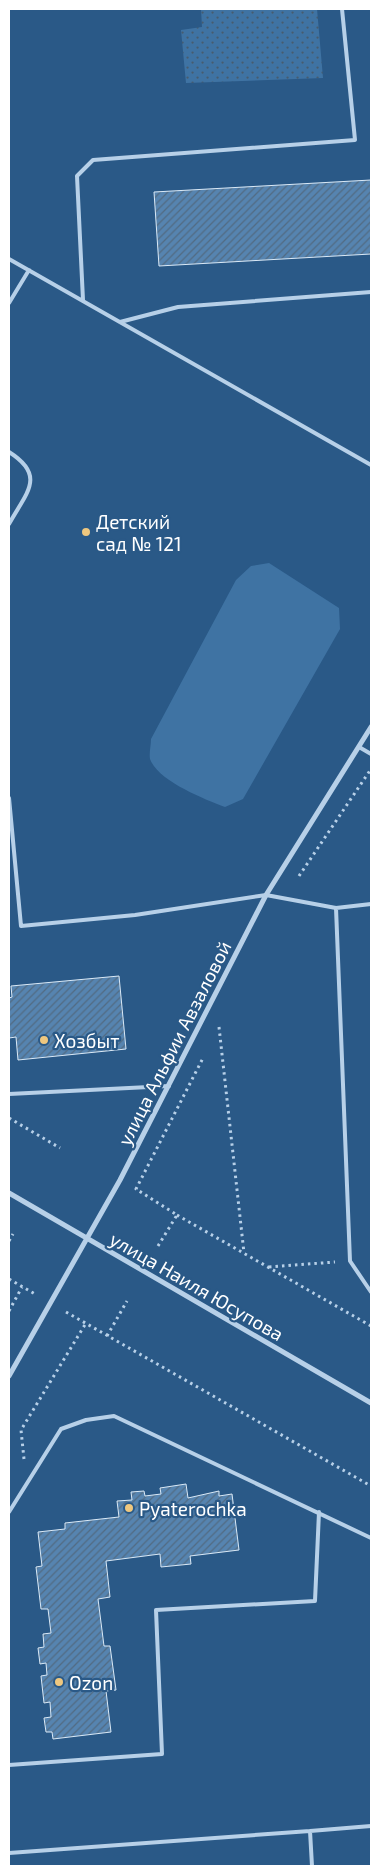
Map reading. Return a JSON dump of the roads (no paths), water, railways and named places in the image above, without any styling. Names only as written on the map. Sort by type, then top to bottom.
[{"type":"street","name":"улица Альфии Авзаловой","points":[[9,1376],[170,1086],[266,895],[371,728]]},
{"type":"street","name":"улица Наиля Юсупова","points":[[9,1193],[86,1240],[371,1403]]},
{"type":"lane","points":[[83,300],[77,176],[93,160],[355,140],[342,9]]},
{"type":"lane","points":[[9,258],[371,465]]},
{"type":"lane","points":[[9,303],[29,270]]},
{"type":"lane","points":[[120,322],[178,306],[371,292]]},
{"type":"lane","points":[[9,452],[24,462],[31,474],[29,487],[9,524]]},
{"type":"lane","points":[[359,747],[371,754]]},
{"type":"lane","points":[[9,798],[21,926],[136,915],[266,895],[336,908],[371,904]]},
{"type":"lane","points":[[336,908],[350,1261],[371,1292]]},
{"type":"lane","points":[[9,1094],[170,1086]]},
{"type":"lane","points":[[9,1512],[60,1429],[86,1420],[114,1416],[371,1538]]},
{"type":"lane","points":[[9,1765],[162,1754],[156,1610],[315,1601],[319,1512]]},
{"type":"lane","points":[[9,1853],[371,1826]]},
{"type":"lane","points":[[310,1831],[312,1866]]},
{"type":"place","name":"Детский сад № 121","points":[[86,532]]},
{"type":"place","name":"Хозбыт","points":[[44,1040]]},
{"type":"place","name":"Pyaterochka","points":[[129,1508]]},
{"type":"place","name":"Ozon","points":[[59,1682]]}]
